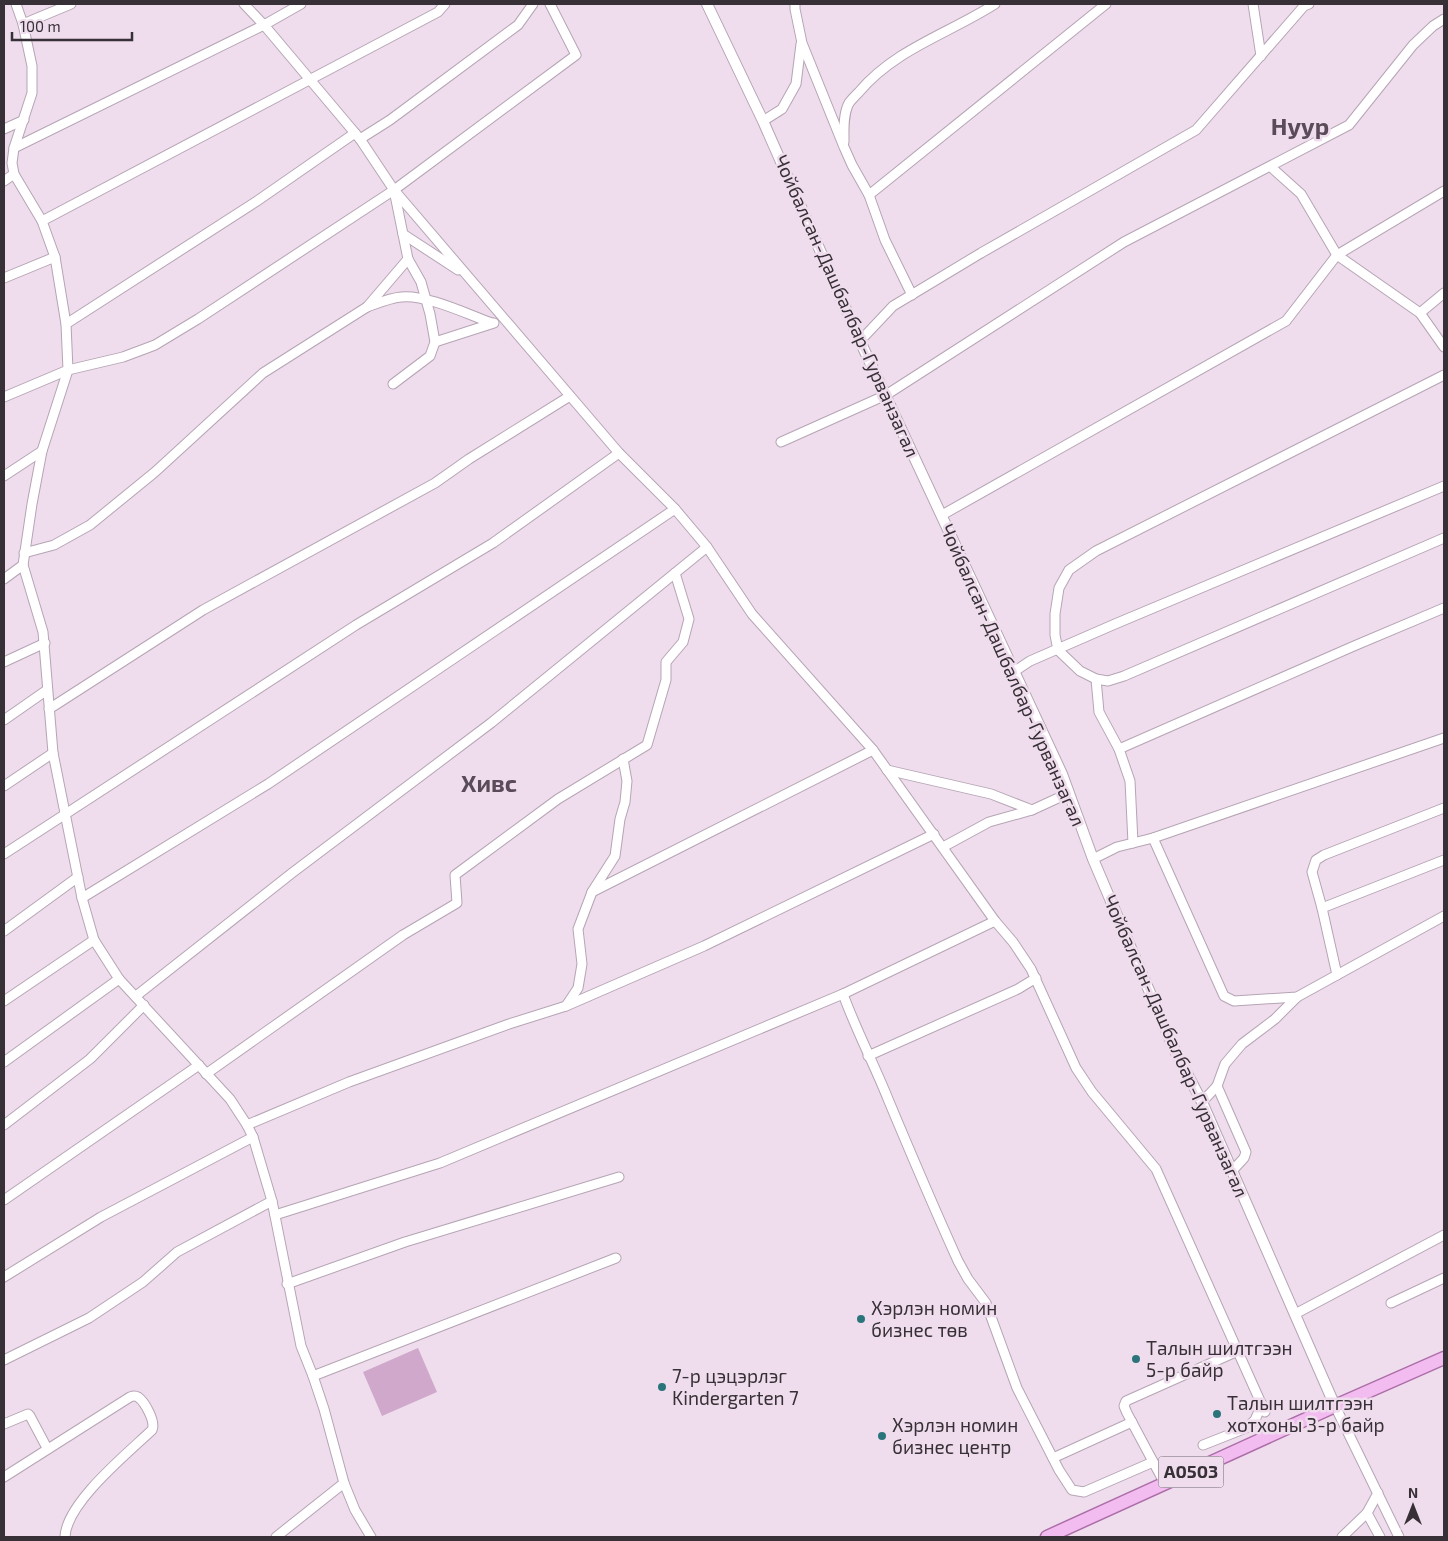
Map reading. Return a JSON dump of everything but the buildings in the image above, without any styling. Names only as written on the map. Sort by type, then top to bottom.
[{"type":"main road","name":"A0503","points":[[1047,1537],[1444,1358]]},
{"type":"street","points":[[16,4],[23,24],[32,66],[32,93],[14,148],[12,163],[14,174],[42,221],[55,257],[66,324],[68,370],[42,451],[22,565],[45,643],[47,690],[54,753],[64,813],[82,898],[94,940],[120,979],[230,1099],[253,1137],[272,1201],[287,1284],[301,1346],[313,1376],[344,1483],[355,1510],[371,1537]]},
{"type":"street","points":[[23,24],[71,4]]},
{"type":"street","points":[[244,4],[358,136],[394,190],[619,453],[675,509],[707,547],[752,614],[873,750],[1031,969],[1076,1068],[1092,1092],[1156,1169],[1264,1408],[1246,1428],[1203,1445]]},
{"type":"street","points":[[14,148],[264,25],[301,4]]},
{"type":"street","points":[[42,221],[438,12],[445,4]]},
{"type":"street","points":[[66,324],[358,136],[390,120],[518,24],[533,4]]},
{"type":"street","points":[[4,397],[68,370],[123,357],[155,345],[198,319],[394,190],[576,55],[550,4]]},
{"type":"street","name":"Чойбалсан-Дашбалбар-Гурванзагал","points":[[707,4],[763,122],[860,341],[1015,671],[1069,793],[1093,859],[1174,1049],[1202,1102],[1335,1406]]},
{"type":"street","points":[[795,4],[794,9],[802,43],[844,147],[869,195],[885,240],[912,295]]},
{"type":"street","points":[[844,147],[845,122],[849,104],[877,72],[924,42],[995,4]]},
{"type":"street","points":[[869,195],[1106,4]]},
{"type":"street","points":[[1253,4],[1261,56]]},
{"type":"street","points":[[860,341],[893,306],[981,253],[1196,130],[1304,6],[1309,4]]},
{"type":"street","points":[[781,442],[886,396],[1124,242],[1349,126],[1412,45],[1433,26],[1444,20]]},
{"type":"street","points":[[763,122],[782,109],[796,84],[802,43]]},
{"type":"street","points":[[4,129],[24,120]]},
{"type":"street","points":[[1271,167],[1301,194],[1337,255],[1420,313],[1444,347]]},
{"type":"street","points":[[4,181],[14,174]]},
{"type":"street","points":[[393,384],[430,356],[435,342],[421,282],[408,260],[394,190]]},
{"type":"street","points":[[942,515],[1286,321],[1337,255],[1444,191]]},
{"type":"street","points":[[403,234],[467,275]]},
{"type":"street","points":[[4,278],[55,257]]},
{"type":"street","points":[[367,307],[408,260]]},
{"type":"street","points":[[1420,313],[1444,293]]},
{"type":"street","points":[[24,553],[54,545],[90,525],[155,472],[263,373],[367,307],[400,297],[409,297],[426,300],[492,323]]},
{"type":"street","points":[[435,342],[505,319]]},
{"type":"street","points":[[1444,375],[1096,551],[1069,570],[1059,588],[1055,614],[1055,636],[1058,650],[1080,671],[1096,679],[1108,681],[1124,676],[1444,538]]},
{"type":"street","points":[[49,709],[203,610],[435,483],[469,459],[570,396]]},
{"type":"street","points":[[4,476],[42,451]]},
{"type":"street","points":[[4,854],[64,813],[160,753],[356,625],[493,543],[619,453]]},
{"type":"street","points":[[1015,671],[1030,662],[1444,486]]},
{"type":"street","points":[[82,898],[268,784],[675,509]]},
{"type":"street","points":[[136,996],[300,867],[491,723],[707,547]]},
{"type":"street","points":[[4,579],[22,565]]},
{"type":"street","points":[[206,1074],[403,935],[457,903],[454,876],[558,798],[647,745],[666,680],[666,662],[683,642],[689,619],[675,574]]},
{"type":"street","points":[[1119,749],[1444,608]]},
{"type":"street","points":[[4,662],[45,643]]},
{"type":"street","points":[[1096,679],[1099,712],[1119,749],[1130,781],[1133,843]]},
{"type":"street","points":[[4,720],[47,690]]},
{"type":"street","points":[[1093,859],[1117,847],[1153,838],[1444,738]]},
{"type":"street","points":[[592,892],[873,750]]},
{"type":"street","points":[[4,786],[54,753]]},
{"type":"street","points":[[566,1006],[578,988],[582,964],[578,929],[592,892],[615,856],[626,795],[627,781],[623,759]]},
{"type":"street","points":[[887,770],[991,794],[1032,810]]},
{"type":"street","points":[[943,847],[989,822],[1032,810],[1069,793]]},
{"type":"street","points":[[1337,975],[1312,872],[1316,860],[1324,855],[1444,808]]},
{"type":"street","points":[[247,1125],[349,1082],[509,1024],[566,1006],[704,946],[934,834]]},
{"type":"street","points":[[1153,838],[1224,996],[1234,1001],[1296,997]]},
{"type":"street","points":[[1322,908],[1444,860]]},
{"type":"street","points":[[4,931],[78,877]]},
{"type":"street","points":[[1202,1102],[1217,1086],[1225,1064],[1242,1044],[1275,1019],[1296,997],[1444,916]]},
{"type":"street","points":[[275,1215],[440,1163],[843,994],[995,921]]},
{"type":"street","points":[[4,1001],[94,940]]},
{"type":"street","points":[[868,1056],[1018,989],[1036,978]]},
{"type":"street","points":[[4,1062],[120,979]]},
{"type":"street","points":[[843,994],[851,1018],[958,1261],[968,1279],[986,1303],[1017,1388],[1053,1458],[1072,1490],[1084,1492],[1153,1462]]},
{"type":"street","points":[[4,1126],[90,1059],[144,1005]]},
{"type":"street","points":[[4,1200],[199,1065]]},
{"type":"street","points":[[1217,1086],[1246,1152],[1244,1158],[1232,1171]]},
{"type":"street","points":[[4,1277],[100,1217],[253,1137]]},
{"type":"street","points":[[287,1284],[405,1242],[619,1177]]},
{"type":"street","points":[[4,1360],[89,1318],[143,1282],[177,1252],[272,1201]]},
{"type":"street","points":[[1295,1314],[1444,1235]]},
{"type":"street","points":[[313,1376],[616,1258]]},
{"type":"street","points":[[1391,1303],[1444,1278]]},
{"type":"street","points":[[1165,1484],[1124,1406],[1126,1401],[1238,1350]]},
{"type":"street","points":[[4,1477],[47,1448],[134,1396],[138,1397],[154,1420],[152,1430],[96,1483],[85,1496],[68,1524],[65,1537]]},
{"type":"street","points":[[1335,1406],[1399,1537]]},
{"type":"street","points":[[4,1424],[28,1414],[47,1448]]},
{"type":"street","points":[[1053,1458],[1132,1422]]},
{"type":"street","points":[[276,1537],[344,1483]]},
{"type":"street","points":[[1342,1537],[1367,1513],[1378,1493]]},
{"type":"street","points":[[1367,1513],[1380,1537]]},
{"type":"shaded area","points":[[418,1348],[437,1392],[382,1416],[363,1372]]},
{"type":"place","name":"Хэрлэн номин бизнес төв","points":[[861,1319]]},
{"type":"place","name":"Талын шилтгээн 5-р байр","points":[[1136,1359]]},
{"type":"place","name":"7-р цэцэрлэг Kindergarten 7","points":[[662,1387]]},
{"type":"place","name":"Талын шилтгээн хотхоны 3-р байр","points":[[1217,1414]]},
{"type":"place","name":"Хэрлэн номин бизнес центр","points":[[882,1436]]},
{"type":"district","name":"Нуур","points":[[1300,127]]},
{"type":"district","name":"Хивс","points":[[489,784]]}]
